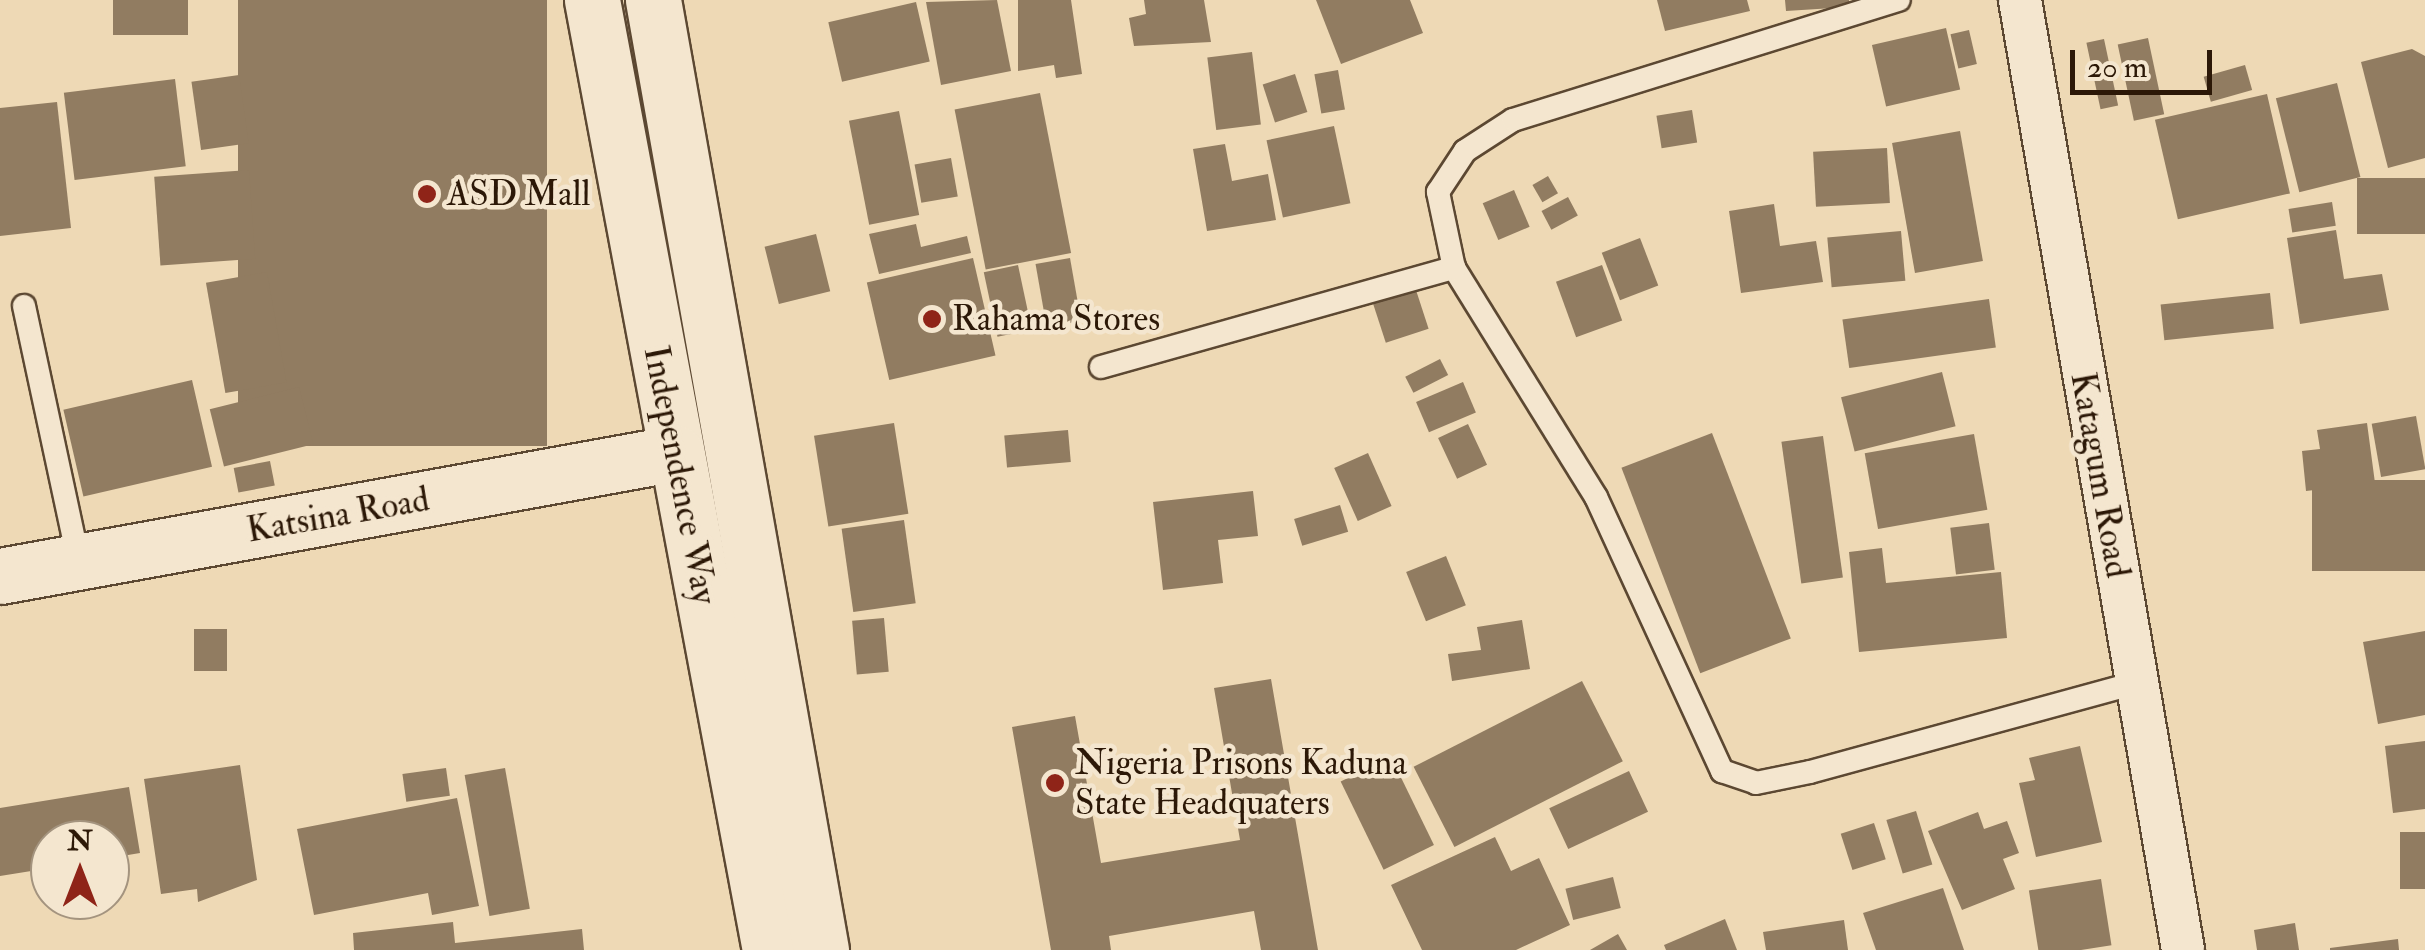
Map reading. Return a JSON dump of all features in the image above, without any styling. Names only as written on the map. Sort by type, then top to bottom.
[{"type":"main road","name":"Independence Way","points":[[592,0],[770,950]]},
{"type":"main road","name":"Independence Way","points":[[653,0],[820,950]]},
{"type":"main road","name":"Katsina Road","points":[[0,576],[676,454]]},
{"type":"street","name":"Katagum Road","points":[[2020,0],[2182,950]]},
{"type":"lane","points":[[1900,0],[1513,120],[1465,151],[1438,192],[1454,268],[1596,497],[1722,771],[1756,783],[1810,772],[2135,683]]},
{"type":"lane","points":[[1101,367],[1454,268]]},
{"type":"lane","points":[[24,306],[80,562]]},
{"type":"building","points":[[113,0],[188,0],[188,35],[113,35]]},
{"type":"building","name":"ASD Mall","points":[[238,0],[547,0],[547,446],[238,446]]},
{"type":"building","points":[[997,0],[1011,71],[941,85],[926,2]]},
{"type":"building","points":[[1018,0],[1071,0],[1082,74],[1056,78],[1054,65],[1018,71]]},
{"type":"building","points":[[1144,0],[1204,0],[1211,42],[1134,46],[1129,18],[1146,14]]},
{"type":"building","points":[[1316,0],[1410,0],[1423,33],[1341,64]]},
{"type":"building","points":[[1657,0],[1747,0],[1750,11],[1665,31]]},
{"type":"building","points":[[1785,0],[1849,0],[1849,7],[1786,11]]},
{"type":"building","points":[[916,2],[930,61],[842,82],[828,22]]},
{"type":"building","points":[[1946,28],[1960,89],[1886,106],[1872,45]]},
{"type":"building","points":[[1969,30],[1977,64],[1958,68],[1950,34]]},
{"type":"building","points":[[2148,38],[2164,114],[2134,121],[2118,44]]},
{"type":"building","points":[[2104,39],[2118,106],[2101,109],[2086,43]]},
{"type":"building","points":[[2412,49],[2425,56],[2425,158],[2388,168],[2361,62]]},
{"type":"building","points":[[1252,52],[1261,124],[1216,130],[1207,57]]},
{"type":"building","points":[[2245,65],[2252,90],[2211,102],[2204,77]]},
{"type":"building","points":[[1338,70],[1345,109],[1321,114],[1314,74]]},
{"type":"building","points":[[1295,74],[1307,112],[1275,123],[1263,85]]},
{"type":"building","points":[[239,75],[249,143],[201,150],[191,82]]},
{"type":"building","points":[[175,79],[186,166],[75,180],[64,93]]},
{"type":"building","points":[[2337,83],[2360,177],[2299,192],[2276,98]]},
{"type":"building","points":[[1040,93],[1071,253],[986,270],[955,110]]},
{"type":"building","points":[[2267,94],[2290,193],[2178,219],[2155,120]]},
{"type":"building","points":[[57,102],[71,228],[0,236],[0,108]]},
{"type":"building","points":[[1692,110],[1697,143],[1662,148],[1656,116]]},
{"type":"building","points":[[899,111],[919,215],[869,225],[849,121]]},
{"type":"building","points":[[1334,126],[1350,203],[1283,218],[1267,140]]},
{"type":"building","points":[[1960,131],[1983,261],[1915,273],[1892,143]]},
{"type":"building","points":[[1225,144],[1232,181],[1268,174],[1276,220],[1207,231],[1193,149]]},
{"type":"building","points":[[1887,148],[1890,203],[1816,207],[1813,152]]},
{"type":"building","points":[[951,158],[958,196],[921,203],[915,164]]},
{"type":"building","points":[[249,170],[255,259],[160,265],[154,177]]},
{"type":"building","points":[[1548,176],[1558,193],[1542,202],[1532,185]]},
{"type":"building","points":[[2357,178],[2425,178],[2425,234],[2357,234]]},
{"type":"building","points":[[1514,190],[1530,227],[1498,240],[1483,203]]},
{"type":"building","points":[[1568,197],[1578,216],[1551,230],[1542,211]]},
{"type":"building","points":[[2332,202],[2336,226],[2292,233],[2289,209]]},
{"type":"building","points":[[1774,204],[1780,246],[1816,241],[1823,282],[1741,293],[1729,211]]},
{"type":"building","points":[[916,224],[921,247],[967,236],[971,253],[879,274],[869,234]]},
{"type":"building","points":[[2336,230],[2344,279],[2382,274],[2389,310],[2300,324],[2287,238]]},
{"type":"building","points":[[1901,231],[1905,281],[1832,287],[1827,237]]},
{"type":"building","points":[[816,234],[830,291],[779,304],[765,247]]},
{"type":"building","points":[[1640,238],[1658,286],[1620,300],[1602,253]]},
{"type":"building","name":"Rahama Stores","points":[[973,258],[995,355],[889,380],[867,283]]},
{"type":"building","points":[[1070,258],[1081,321],[1047,327],[1036,264]]},
{"type":"building","points":[[1018,265],[1032,330],[997,337],[984,272]]},
{"type":"building","points":[[1602,265],[1622,320],[1576,337],[1556,282]]},
{"type":"building","points":[[267,272],[286,382],[225,393],[206,283]]},
{"type":"building","points":[[1415,287],[1429,329],[1386,343],[1372,301]]},
{"type":"building","points":[[2270,293],[2274,329],[2164,340],[2161,304]]},
{"type":"building","points":[[1989,299],[1996,348],[1849,368],[1842,320]]},
{"type":"building","points":[[1440,359],[1448,375],[1413,393],[1405,377]]},
{"type":"building","points":[[1942,372],[1956,426],[1855,451],[1841,397]]},
{"type":"building","points":[[192,380],[212,467],[83,496],[63,410]]},
{"type":"building","points":[[1463,382],[1476,412],[1429,432],[1416,402]]},
{"type":"building","points":[[299,387],[313,444],[224,467],[210,409]]},
{"type":"building","points":[[2416,416],[2425,469],[2381,477],[2372,424]]},
{"type":"building","points":[[894,423],[908,514],[828,527],[814,436]]},
{"type":"building","points":[[2367,423],[2375,483],[2306,491],[2302,451],[2320,449],[2317,430]]},
{"type":"building","points":[[1468,424],[1487,465],[1457,479],[1438,438]]},
{"type":"building","points":[[1068,430],[1071,462],[1007,467],[1004,436]]},
{"type":"building","points":[[1712,433],[1791,638],[1700,673],[1621,468]]},
{"type":"building","points":[[1974,434],[1987,510],[1878,529],[1865,453]]},
{"type":"building","points":[[1823,436],[1843,578],[1801,583],[1781,442]]},
{"type":"building","points":[[1368,453],[1392,506],[1358,521],[1334,468]]},
{"type":"building","points":[[270,461],[275,486],[238,493],[234,468]]},
{"type":"building","points":[[2312,480],[2425,480],[2425,571],[2312,571]]},
{"type":"building","points":[[1253,491],[1258,536],[1218,540],[1223,583],[1163,590],[1153,502]]},
{"type":"building","points":[[1340,505],[1348,532],[1302,546],[1294,519]]},
{"type":"building","points":[[904,520],[916,603],[853,612],[842,529]]},
{"type":"building","points":[[1989,523],[1995,570],[1956,574],[1950,528]]},
{"type":"building","points":[[1882,548],[1886,583],[2001,572],[2007,638],[1859,652],[1849,552]]},
{"type":"building","points":[[1446,556],[1466,605],[1426,621],[1406,572]]},
{"type":"building","points":[[884,618],[889,672],[857,675],[852,621]]},
{"type":"building","points":[[1522,620],[1530,669],[1452,681],[1448,654],[1481,650],[1477,627]]},
{"type":"building","points":[[194,629],[227,629],[227,671],[194,671]]},
{"type":"building","points":[[2425,631],[2425,715],[2378,724],[2363,642]]},
{"type":"building","name":"Nigeria Prisons Kaduna State Headquaters","points":[[1271,679],[1318,950],[1261,950],[1254,911],[1109,936],[1111,950],[1051,950],[1012,727],[1075,716],[1101,863],[1240,840],[1214,688]]},
{"type":"building","points":[[1582,681],[1623,761],[1454,847],[1414,767]]},
{"type":"building","points":[[2425,741],[2425,809],[2393,813],[2385,746]]},
{"type":"building","points":[[2080,746],[2102,842],[2036,857],[2019,783],[2035,780],[2029,758]]},
{"type":"building","points":[[1391,757],[1434,845],[1384,870],[1341,782]]},
{"type":"building","points":[[240,765],[257,880],[198,902],[197,889],[161,894],[144,779]]},
{"type":"building","points":[[446,768],[450,796],[406,802],[402,774]]},
{"type":"building","points":[[505,768],[530,909],[489,916],[465,775]]},
{"type":"building","points":[[1629,771],[1648,812],[1568,849],[1549,808]]},
{"type":"building","points":[[129,787],[140,853],[130,855],[130,820],[30,820],[30,871],[0,876],[0,808]]},
{"type":"building","points":[[457,798],[479,906],[432,915],[428,893],[314,915],[297,829]]},
{"type":"building","points":[[1916,811],[1932,865],[1903,874],[1886,820]]},
{"type":"building","points":[[1978,812],[1984,829],[2007,821],[2019,853],[2003,859],[2015,889],[1962,910],[1928,831]]},
{"type":"building","points":[[1874,823],[1886,859],[1852,870],[1841,834]]},
{"type":"building","points":[[2400,832],[2425,832],[2425,889],[2400,889]]},
{"type":"building","points":[[1495,837],[1511,871],[1539,858],[1570,925],[1516,950],[1422,950],[1391,885]]},
{"type":"building","points":[[1613,877],[1621,908],[1573,920],[1565,889]]},
{"type":"building","points":[[2101,879],[2111,945],[2038,950],[2029,890]]},
{"type":"building","points":[[1943,888],[1964,950],[1876,950],[1863,913]]},
{"type":"building","points":[[1725,919],[1737,950],[1666,950],[1664,945]]},
{"type":"building","points":[[1844,920],[1848,950],[1766,950],[1763,932]]},
{"type":"building","points":[[453,922],[455,943],[582,929],[584,950],[354,950],[353,933]]},
{"type":"building","points":[[2295,923],[2299,950],[2257,950],[2254,930]]},
{"type":"building","points":[[1618,934],[1627,950],[1590,950]]},
{"type":"building","points":[[2398,939],[2399,950],[2330,950],[2330,948]]},
{"type":"place","name":"ASD Mall","points":[[427,194]]},
{"type":"place","name":"Rahama Stores","points":[[932,319]]},
{"type":"place","name":"Nigeria Prisons Kaduna State Headquaters","points":[[1055,783]]}]
